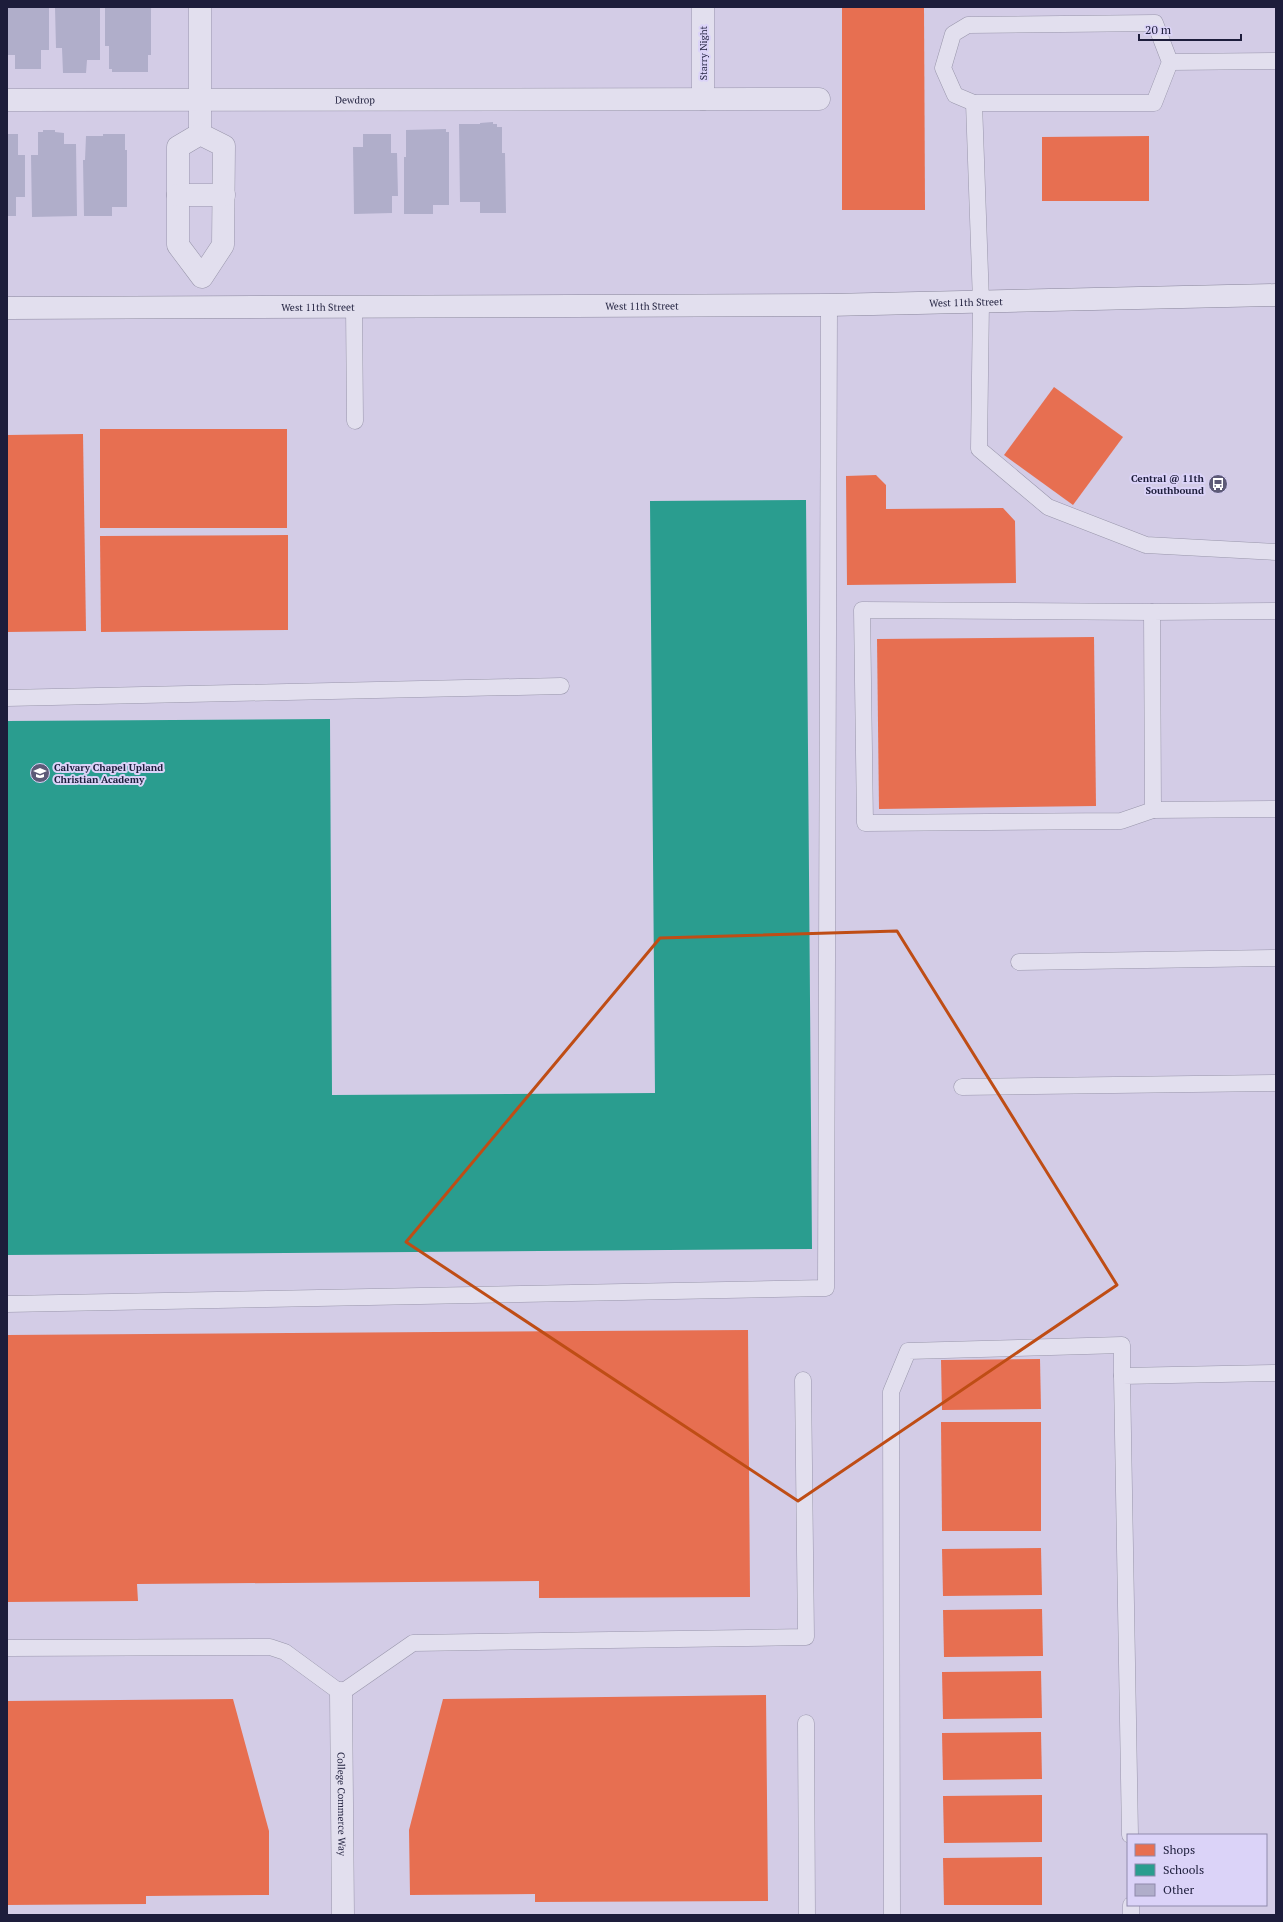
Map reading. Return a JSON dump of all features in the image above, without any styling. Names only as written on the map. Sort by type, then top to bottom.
[{"type":"street","points":[[200,7],[200,134]]},
{"type":"street","name":"Starry Night","points":[[703,7],[703,99]]},
{"type":"street","name":"Dewdrop","points":[[7,100],[819,99]]},
{"type":"street","points":[[200,134],[178,148],[178,245],[202,277]]},
{"type":"street","points":[[200,134],[224,146],[223,245],[202,277],[202,307]]},
{"type":"street","points":[[178,195],[224,195]]},
{"type":"street","name":"West 11th Street","points":[[7,308],[829,305],[1276,295]]},
{"type":"street","name":"College Commerce Way","points":[[341,1693],[343,1915]]},
{"type":"lane","points":[[1155,23],[1170,62],[1154,103],[974,103],[955,95],[943,68],[953,34],[968,25],[1155,23]]},
{"type":"lane","points":[[1170,62],[1276,61]]},
{"type":"lane","points":[[974,103],[981,302],[979,449],[1048,507],[1146,545],[1276,552]]},
{"type":"lane","points":[[7,1304],[826,1288],[829,305]]},
{"type":"lane","points":[[354,306],[355,422]]},
{"type":"lane","points":[[1276,611],[1152,612],[862,610],[865,823],[1121,821],[1153,810],[1276,809]]},
{"type":"lane","points":[[1152,612],[1153,810]]},
{"type":"lane","points":[[7,698],[561,686]]},
{"type":"lane","points":[[1019,962],[1276,958]]},
{"type":"lane","points":[[962,1087],[1276,1084]]},
{"type":"lane","points":[[892,1915],[891,1392],[908,1351],[1122,1345],[1130,1834]]},
{"type":"lane","points":[[1122,1376],[1276,1373]]},
{"type":"lane","points":[[7,1648],[270,1647],[285,1652],[341,1693],[412,1642],[806,1637],[803,1380]]},
{"type":"lane","points":[[806,1724],[807,1915]]},
{"type":"highlighted area","points":[[897,931],[1117,1285],[798,1501],[406,1242],[660,938]]},
{"type":"building: Shops","points":[[842,7],[924,7],[925,210],[842,210]]},
{"type":"building: Shops","points":[[1149,136],[1149,201],[1042,201],[1042,137]]},
{"type":"building: Shops","points":[[1054,387],[1123,437],[1073,505],[1004,455]]},
{"type":"building: Shops","points":[[100,429],[287,429],[287,528],[100,528]]},
{"type":"building: Shops","points":[[83,434],[86,631],[7,632],[7,435]]},
{"type":"building: Shops","points":[[876,475],[886,485],[886,509],[1003,508],[1015,521],[1016,583],[847,585],[846,476]]},
{"type":"building: Shops","points":[[288,535],[288,630],[101,632],[100,536]]},
{"type":"building: Shops","points":[[1094,637],[1096,806],[879,809],[877,639]]},
{"type":"building: Shops","points":[[748,1330],[750,1597],[539,1598],[539,1581],[137,1584],[138,1601],[7,1602],[7,1335]]},
{"type":"building: Shops","points":[[1040,1359],[1041,1409],[942,1410],[941,1360]]},
{"type":"building: Shops","points":[[941,1422],[1041,1422],[1041,1531],[942,1531]]},
{"type":"building: Shops","points":[[1041,1548],[1042,1595],[943,1596],[942,1549]]},
{"type":"building: Shops","points":[[1042,1609],[1043,1656],[944,1657],[943,1610]]},
{"type":"building: Shops","points":[[1041,1671],[1042,1718],[943,1719],[942,1672]]},
{"type":"building: Shops","points":[[766,1695],[768,1901],[535,1902],[535,1894],[410,1895],[409,1830],[443,1699]]},
{"type":"building: Shops","points":[[233,1699],[269,1831],[269,1895],[146,1896],[146,1904],[7,1905],[7,1701]]},
{"type":"building: Shops","points":[[1041,1732],[1042,1779],[943,1780],[942,1733]]},
{"type":"building: Shops","points":[[1042,1795],[1042,1842],[944,1843],[943,1796]]},
{"type":"building: Shops","points":[[1042,1857],[1042,1905],[944,1905],[943,1858]]},
{"type":"building: Schools","points":[[806,500],[812,1249],[7,1255],[7,721],[330,719],[332,1095],[655,1093],[650,501]]},
{"type":"building: Other","points":[[7,7],[49,8],[49,50],[41,50],[41,69],[15,69],[15,55],[7,55]]},
{"type":"building: Other","points":[[55,7],[100,7],[100,60],[87,60],[86,73],[63,73],[62,48],[56,48]]},
{"type":"building: Other","points":[[105,7],[151,7],[151,55],[148,55],[148,72],[112,72],[112,69],[109,69],[109,46],[105,46]]},
{"type":"building: Other","points":[[493,122],[493,124],[497,124],[497,127],[502,127],[502,153],[505,153],[506,213],[480,213],[480,202],[460,202],[459,124],[480,124]]},
{"type":"building: Other","points":[[446,129],[446,132],[449,132],[449,205],[433,205],[433,214],[404,214],[404,157],[406,157],[406,130]]},
{"type":"building: Other","points":[[43,130],[55,130],[55,132],[64,133],[64,144],[76,144],[77,216],[32,217],[31,155],[38,155],[38,132],[43,132]]},
{"type":"building: Other","points":[[7,134],[18,134],[18,155],[25,155],[25,197],[16,197],[16,216],[7,216]]},
{"type":"building: Other","points":[[103,134],[125,134],[125,150],[127,150],[127,207],[112,207],[112,216],[84,216],[83,160],[85,160],[86,136],[103,136]]},
{"type":"building: Other","points":[[363,134],[391,134],[391,153],[397,153],[398,196],[392,196],[392,213],[354,214],[353,147],[363,147]]},
{"type":"place","name":"Central @ 11th Southbound","points":[[1218,484]]},
{"type":"place","name":"Calvary Chapel Upland Christian Academy","points":[[40,773]]}]
